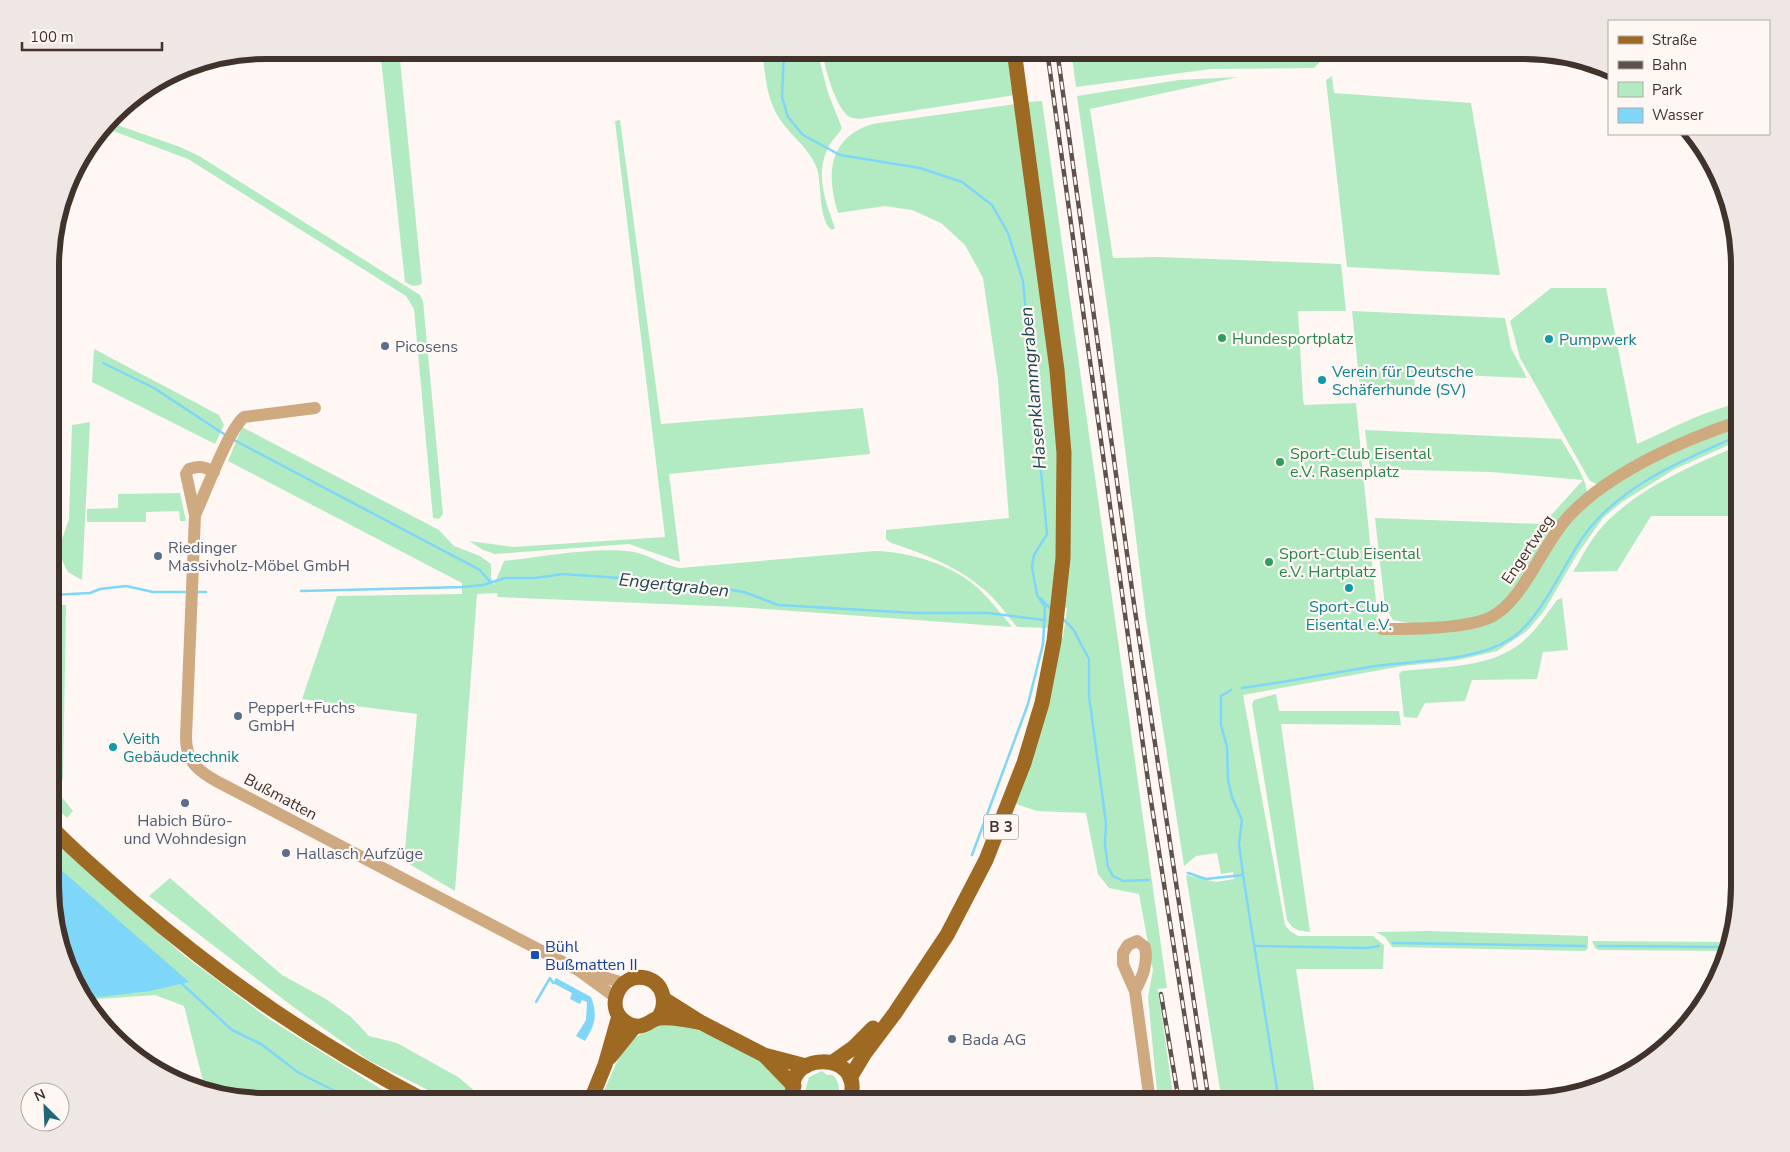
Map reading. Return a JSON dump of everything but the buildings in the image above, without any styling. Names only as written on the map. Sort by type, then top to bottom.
[{"type":"main road","name":"B 3","points":[[854,1093],[901,1001],[947,934],[995,842],[1031,743],[1046,682],[1055,633],[1065,516],[1061,412],[1015,59]]},
{"type":"main road","points":[[59,834],[164,928],[258,1001],[357,1064],[410,1093]]},
{"type":"main road","points":[[636,977],[650,980],[660,989],[664,999],[658,1018],[645,1026],[635,1026],[627,1023],[619,1016],[615,1005],[615,997],[623,983],[636,977]]},
{"type":"main road","points":[[664,999],[702,1023],[764,1055],[806,1066]]},
{"type":"main road","name":"B 3","points":[[853,1093],[843,1069],[833,1062],[857,1044],[901,1001]]},
{"type":"main road","points":[[594,1093],[605,1065],[619,1016]]},
{"type":"main road","points":[[658,1018],[702,1023]]},
{"type":"main road","points":[[605,1065],[635,1026]]},
{"type":"main road","points":[[764,1055],[794,1086]]},
{"type":"main road","points":[[795,1093],[794,1086],[798,1074],[806,1066],[819,1060],[833,1062]]},
{"type":"street","name":"Bußmatten","points":[[195,516],[231,435],[244,417],[316,408]]},
{"type":"street","name":"Engertweg","points":[[1382,629],[1461,624],[1491,617],[1508,604],[1557,530],[1594,493],[1633,469],[1673,449],[1731,425]]},
{"type":"street","name":"Bußmatten","points":[[214,472],[204,466],[195,466],[189,469],[186,474],[195,516],[190,599],[186,745],[190,762],[218,782],[578,970],[615,997]]},
{"type":"street","name":"Bußmatten","points":[[578,970],[623,983]]},
{"type":"street","points":[[1135,991],[1149,1093]]},
{"type":"green space","points":[[381,59],[400,59],[422,283],[413,286],[405,282]]},
{"type":"green space","points":[[763,59],[819,59],[828,93],[842,128],[830,144],[825,154],[823,165],[823,186],[835,228],[832,230],[824,219],[819,176],[814,161],[776,113],[766,83]]},
{"type":"green space","points":[[824,59],[1010,59],[1015,95],[859,119],[848,116],[845,113],[833,92]]},
{"type":"green space","points":[[1072,59],[1319,59],[1319,63],[1314,68],[1211,69],[1076,87]]},
{"type":"green space","points":[[1332,76],[1334,93],[1471,103],[1500,275],[1347,267],[1326,80]]},
{"type":"green space","points":[[1238,77],[1090,109],[1113,258],[1158,257],[1341,264],[1346,311],[1298,311],[1303,400],[1304,405],[1356,403],[1379,632],[1494,618],[1568,521],[1630,473],[1731,428],[1731,444],[1675,469],[1622,502],[1603,518],[1578,553],[1544,611],[1527,631],[1497,651],[1458,660],[1403,666],[1243,695],[1285,925],[1298,936],[1373,936],[1384,945],[1383,969],[1296,969],[1315,1093],[1221,1093],[1186,875],[1216,882],[1234,879],[1233,872],[1221,874],[1217,853],[1196,856],[1184,866],[1146,619],[1110,327],[1077,96],[1179,80]]},
{"type":"green space","points":[[1042,101],[1167,988],[1158,989],[1173,1093],[1157,1093],[1148,997],[1153,970],[1139,894],[1109,888],[1098,874],[1086,813],[1037,811],[1016,804],[1060,637],[1063,637],[1067,608],[1064,607],[1068,579],[1026,102]]},
{"type":"green space","points":[[1016,104],[1049,350],[1057,433],[1059,537],[1048,628],[1017,627],[991,596],[965,575],[941,562],[891,543],[886,539],[886,530],[1009,518],[998,380],[983,278],[965,245],[941,223],[912,210],[885,206],[838,213],[832,185],[834,160],[839,148],[846,138],[857,130],[872,124]]},
{"type":"green space","points":[[620,120],[661,424],[863,408],[870,454],[669,474],[680,562],[629,544],[495,554],[483,550],[469,541],[513,547],[665,537],[615,121]]},
{"type":"green space","points":[[115,124],[180,147],[199,156],[420,295],[423,301],[443,514],[439,519],[433,518],[414,309],[406,296],[188,159],[110,130]]},
{"type":"green space","points":[[1551,288],[1606,288],[1637,444],[1700,416],[1731,405],[1731,422],[1599,485],[1590,481],[1520,358],[1510,321]]},
{"type":"green space","points":[[1352,311],[1505,318],[1511,348],[1527,378],[1415,373],[1414,390],[1360,388]]},
{"type":"green space","points":[[94,349],[219,415],[224,425],[215,444],[92,382]]},
{"type":"green space","points":[[90,422],[82,580],[68,572],[62,560],[61,542],[69,519],[72,425]]},
{"type":"green space","points":[[242,427],[439,530],[454,546],[480,556],[491,564],[491,578],[494,585],[504,561],[587,551],[620,550],[634,552],[680,568],[875,551],[889,552],[918,557],[959,574],[981,591],[1012,627],[738,607],[498,597],[497,593],[477,594],[455,891],[404,861],[417,714],[302,699],[337,596],[462,594],[462,583],[228,461]]},
{"type":"green space","points":[[1365,430],[1561,439],[1585,482],[1587,495],[1529,575],[1504,603],[1494,610],[1483,615],[1444,623],[1430,624],[1393,620],[1385,607],[1375,518],[1543,524],[1583,480],[1491,472],[1370,469]]},
{"type":"green space","points":[[1731,449],[1731,473],[1729,473],[1731,516],[1651,516],[1617,571],[1573,572],[1598,532],[1616,513],[1649,489]]},
{"type":"green space","points":[[180,493],[186,521],[180,521],[179,511],[146,512],[146,522],[87,522],[87,509],[118,508],[118,494]]},
{"type":"green space","points":[[1562,598],[1568,650],[1543,652],[1537,679],[1472,680],[1465,701],[1425,703],[1417,718],[1404,717],[1399,674],[1402,671],[1477,663],[1505,653],[1529,636],[1557,600]]},
{"type":"green space","points":[[59,605],[66,605],[63,780],[59,776]]},
{"type":"green space","points":[[1276,694],[1279,711],[1399,711],[1401,725],[1281,724],[1310,932],[1297,929],[1287,920],[1252,704],[1254,700]]},
{"type":"green space","points":[[59,794],[73,811],[67,818],[59,810]]},
{"type":"green space","points":[[59,842],[182,954],[269,1019],[388,1093],[252,1093],[204,1083],[184,1006],[155,995],[93,999],[86,990],[74,966],[63,927],[59,900]]},
{"type":"green space","points":[[170,878],[282,975],[326,999],[351,1017],[369,1036],[397,1043],[458,1077],[477,1093],[434,1093],[368,1060],[292,1006],[149,896]]},
{"type":"green space","points":[[1428,931],[1588,936],[1588,948],[1585,951],[1392,947],[1385,937],[1376,932]]},
{"type":"green space","points":[[1592,941],[1723,942],[1721,951],[1599,950],[1595,948]]},
{"type":"green space","points":[[661,1025],[685,1025],[723,1040],[755,1057],[785,1084],[788,1093],[603,1093],[624,1046],[635,1037]]},
{"type":"green space","points":[[822,1071],[827,1075],[833,1075],[838,1085],[838,1093],[806,1093],[809,1077]]},
{"type":"water","points":[[59,868],[189,982],[150,991],[92,998],[74,966],[66,940],[59,900]]},
{"type":"water","points":[[556,978],[591,997],[595,1015],[591,1030],[585,1041],[576,1036],[586,1020],[587,1002],[582,1000],[580,1004],[570,999],[572,993],[553,983]]},
{"type":"waterway","name":"Hasenklammgraben","points":[[784,59],[782,97],[788,117],[803,135],[840,155],[920,168],[962,182],[992,205],[1008,233],[1023,281],[1047,534],[1034,555],[1032,567],[1037,595],[1045,607],[1043,644],[1028,704],[972,855]]},
{"type":"waterway","points":[[103,363],[154,388],[227,436]]},
{"type":"waterway","points":[[1242,688],[1376,666],[1446,659],[1481,652],[1498,646],[1512,638],[1533,618],[1583,537],[1615,503],[1634,488],[1654,476],[1731,439]]},
{"type":"waterway","points":[[234,440],[480,570],[491,583]]},
{"type":"waterway","name":"Engertgraben","points":[[301,591],[463,587],[483,585],[505,578],[535,578],[563,574],[678,582],[712,590],[725,589],[744,592],[778,605],[915,613],[988,613],[1045,620]]},
{"type":"waterway","name":"Engertgraben","points":[[59,595],[90,593],[100,589],[126,586],[153,592],[187,592]]},
{"type":"waterway","name":"Engertgraben","points":[[195,592],[206,592]]},
{"type":"waterway","name":"Hasenklammgraben","points":[[1040,598],[1052,610]]},
{"type":"waterway","points":[[1062,618],[1073,629],[1089,659],[1089,696],[1106,823],[1105,845],[1108,867],[1113,876],[1123,881],[1149,880]]},
{"type":"waterway","points":[[1231,690],[1221,696],[1221,725],[1227,747],[1228,780],[1232,797],[1242,820],[1239,844],[1243,874]]},
{"type":"waterway","points":[[1188,873],[1206,879],[1243,875],[1278,1093]]},
{"type":"waterway","points":[[1393,943],[1585,946]]},
{"type":"waterway","points":[[1255,946],[1367,948],[1379,946]]},
{"type":"waterway","points":[[1599,946],[1722,947]]},
{"type":"waterway","points":[[536,1002],[550,978],[553,983]]},
{"type":"waterway","points":[[180,982],[232,1030],[261,1044],[299,1073],[339,1093]]},
{"type":"railway","points":[[1048,59],[1149,788],[1197,1093]]},
{"type":"railway","points":[[1058,59],[1134,604],[1208,1093]]},
{"type":"railway","points":[[1161,994],[1178,1093]]},
{"type":"place","name":"Hundesportplatz","points":[[1222,338]]},
{"type":"place","name":"Pumpwerk","points":[[1549,339]]},
{"type":"place","name":"Picosens","points":[[385,346]]},
{"type":"place","name":"Verein für Deutsche Schäferhunde (SV)","points":[[1322,380]]},
{"type":"place","name":"Sport-Club Eisental e.V. Rasenplatz","points":[[1280,462]]},
{"type":"place","name":"Riedinger Massivholz-Möbel GmbH","points":[[158,556]]},
{"type":"place","name":"Sport-Club Eisental e.V. Hartplatz","points":[[1269,562]]},
{"type":"place","name":"Sport-Club Eisental e.V.","points":[[1349,588]]},
{"type":"place","name":"Pepperl+Fuchs GmbH","points":[[238,716]]},
{"type":"place","name":"Veith Gebäudetechnik","points":[[113,747]]},
{"type":"place","name":"Habich Büro- und Wohndesign","points":[[185,803]]},
{"type":"place","name":"Hallasch Aufzüge","points":[[286,853]]},
{"type":"place","name":"Bühl Bußmatten II","points":[[535,955]]},
{"type":"place","name":"Bada AG","points":[[952,1039]]}]
